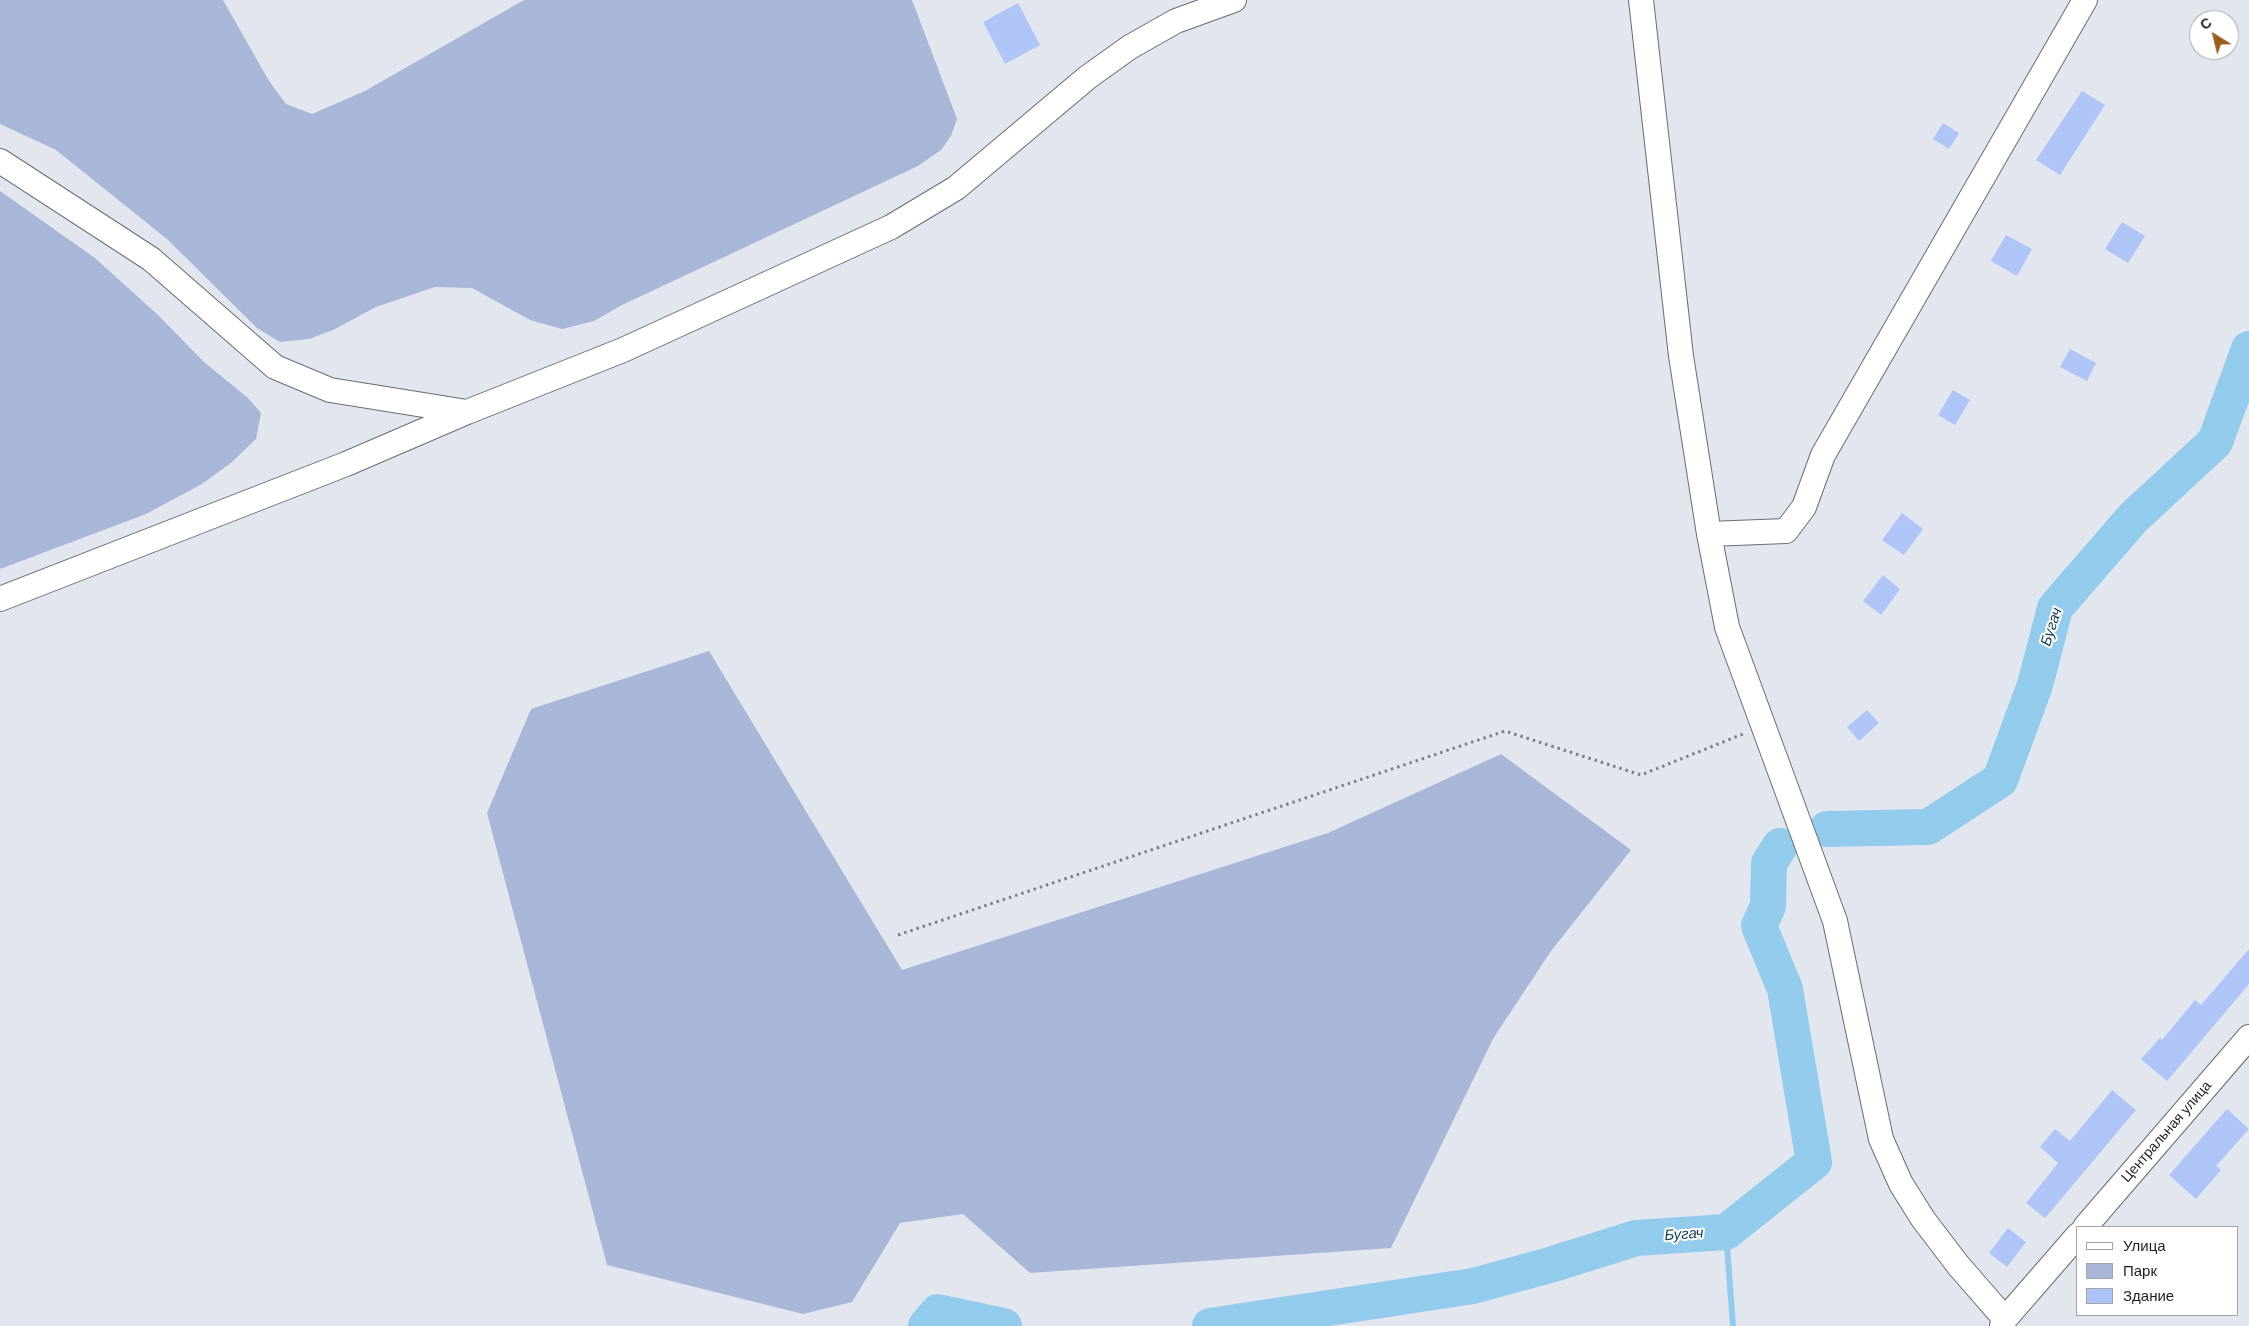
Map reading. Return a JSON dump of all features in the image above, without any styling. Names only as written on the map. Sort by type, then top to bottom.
[{"type":"street","points":[[0,600],[337,467],[466,412],[623,350],[891,228],[956,188],[1088,77],[1130,47],[1176,21],[1234,0]]},
{"type":"street","points":[[1641,0],[1681,356],[1709,534],[1728,627],[1835,921],[1881,1139],[1901,1184],[1923,1219],[2003,1323],[2076,1237]]},
{"type":"street","points":[[1709,534],[1786,531],[1804,507],[1824,455],[2085,0]]},
{"type":"street","points":[[0,162],[151,259],[275,367],[330,390],[466,412]]},
{"type":"street","name":"Центральная улица","points":[[2086,1226],[2249,1037]]},
{"type":"path","points":[[898,936],[1505,730],[1641,774],[1763,726]]},
{"type":"green space","points":[[0,0],[223,0],[269,81],[286,104],[312,114],[365,91],[524,0],[912,0],[957,119],[951,136],[941,150],[918,166],[622,305],[594,321],[562,329],[530,320],[472,288],[435,287],[376,307],[333,330],[309,339],[280,342],[257,328],[167,239],[56,150],[0,124]]},
{"type":"green space","points":[[0,191],[95,258],[158,315],[204,362],[248,398],[261,413],[256,439],[232,462],[202,484],[146,514],[0,569]]},
{"type":"green space","points":[[709,651],[902,970],[1328,833],[1501,754],[1631,850],[1551,951],[1494,1037],[1391,1248],[1030,1273],[963,1214],[900,1223],[852,1302],[803,1314],[607,1265],[487,813],[531,709]]},
{"type":"building","points":[[1018,3],[1040,45],[1005,64],[983,22]]},
{"type":"building","points":[[2082,91],[2105,105],[2060,175],[2036,160]]},
{"type":"building","points":[[1943,123],[1959,133],[1949,149],[1933,139]]},
{"type":"building","points":[[2122,222],[2145,236],[2128,263],[2105,249]]},
{"type":"building","points":[[2006,235],[2032,249],[2017,276],[1991,261]]},
{"type":"building","points":[[2070,349],[2096,363],[2087,381],[2060,367]]},
{"type":"building","points":[[1953,390],[1970,400],[1955,425],[1938,415]]},
{"type":"building","points":[[1902,513],[1923,529],[1904,555],[1882,540]]},
{"type":"building","points":[[1883,575],[1900,589],[1881,615],[1863,601]]},
{"type":"building","points":[[1867,710],[1879,723],[1859,741],[1847,727]]},
{"type":"building","points":[[2249,949],[2249,984],[2167,1081],[2141,1059],[2160,1038],[2162,1040],[2195,1000],[2201,1005]]},
{"type":"building","points":[[2112,1090],[2136,1110],[2045,1218],[2026,1203],[2058,1163],[2040,1147],[2055,1129],[2070,1141]]},
{"type":"building","points":[[2227,1109],[2249,1129],[2216,1166],[2221,1170],[2196,1199],[2169,1175]]},
{"type":"building","points":[[2008,1228],[2026,1242],[2007,1267],[1989,1253]]},
{"type":"waterway","name":"Бугач","points":[[1827,829],[1928,827],[2000,780],[2035,685],[2055,608],[2133,518],[2215,442],[2249,349]]},
{"type":"waterway","name":"Бугач","points":[[1210,1326],[1473,1286],[1550,1265],[1636,1238],[1726,1232],[1814,1162],[1785,989],[1759,926],[1768,906],[1769,863],[1780,846]]},
{"type":"waterway","points":[[1726,1232],[1733,1326]]},
{"type":"waterway","name":"Бугач","points":[[926,1326],[938,1312],[1004,1326]]}]
